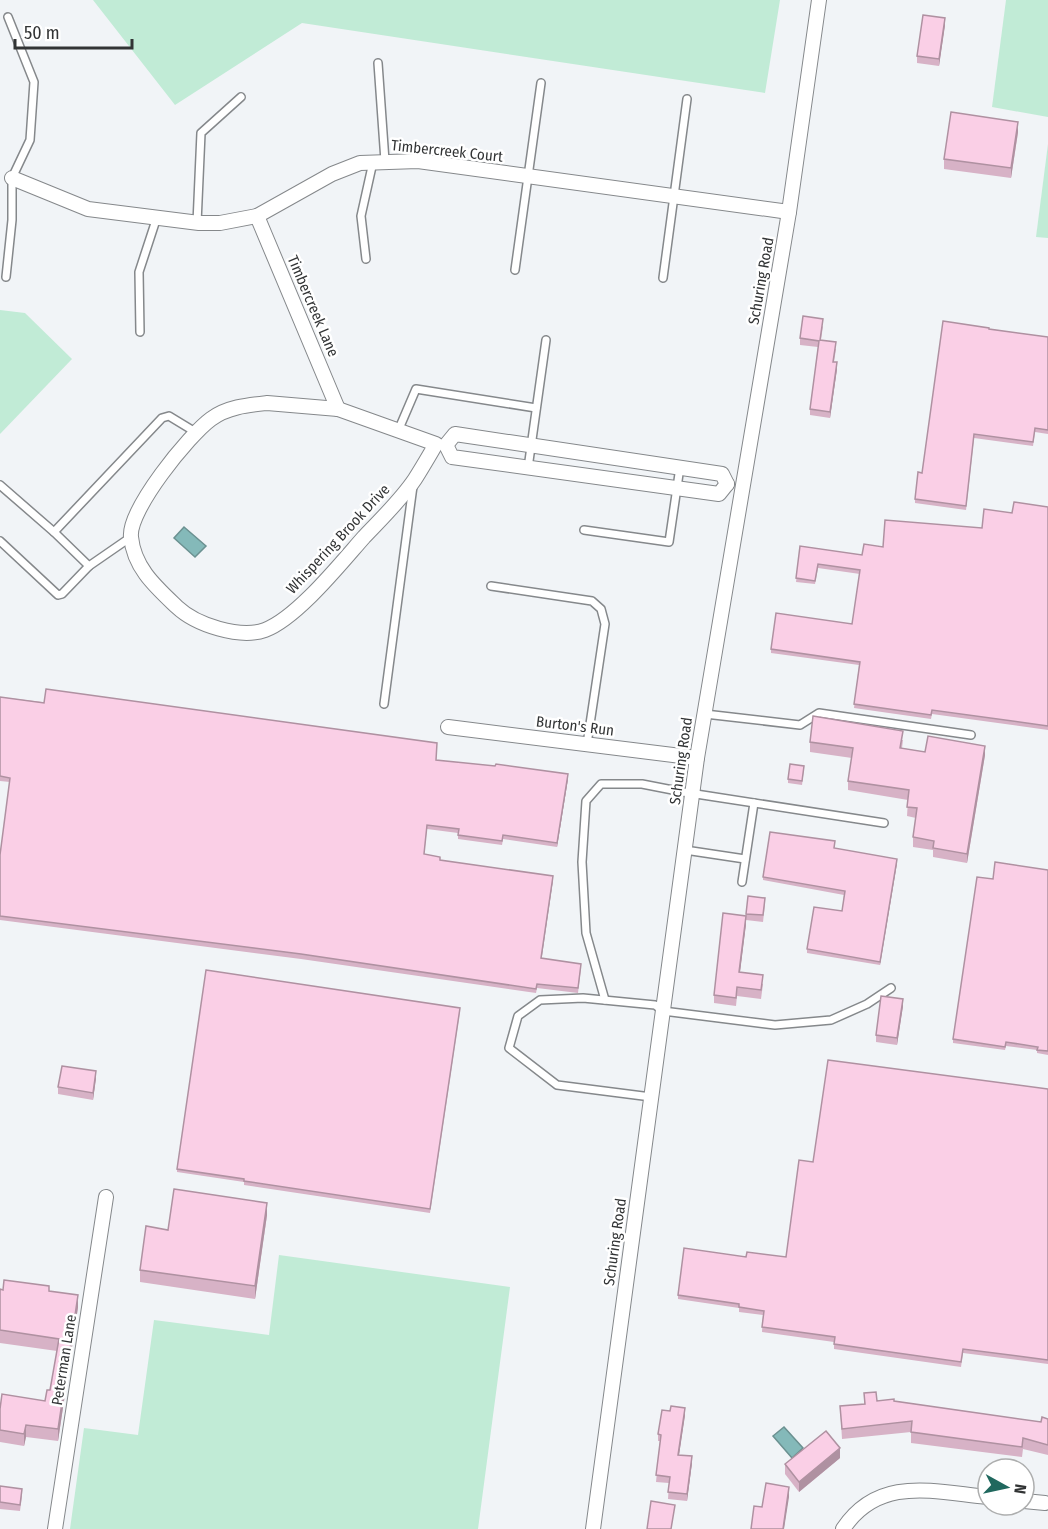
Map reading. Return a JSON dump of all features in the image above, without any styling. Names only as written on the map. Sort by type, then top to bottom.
[{"type":"street","name":"Schuring Road","points":[[593,1529],[697,758],[789,212],[819,0]]},
{"type":"street","name":"Timbercreek Court","points":[[12,177],[88,208],[196,223],[220,223],[257,216],[332,174],[360,163],[379,161],[418,161],[789,212]]},
{"type":"street","name":"Timbercreek Lane","points":[[257,216],[338,410]]},
{"type":"street","points":[[131,537],[132,522],[170,460],[211,419],[236,407],[267,403],[338,410],[441,445],[452,457],[719,494],[727,484]]},
{"type":"street","points":[[441,445],[455,434],[722,474],[727,484]]},
{"type":"street","name":"Whispering Brook Drive","points":[[131,537],[146,577],[184,614],[236,633],[266,630],[281,621],[317,590],[414,480],[441,445]]},
{"type":"street","points":[[727,484],[742,486]]},
{"type":"street","name":"Burton's Run","points":[[448,727],[697,758]]},
{"type":"street","name":"Peterman Lane","points":[[55,1529],[106,1197]]},
{"type":"street","points":[[843,1529],[860,1510],[888,1493],[923,1491],[976,1496]]},
{"type":"street","points":[[1036,1502],[1045,1503]]},
{"type":"lane","points":[[6,277],[12,220],[12,177],[30,140],[34,82],[8,17]]},
{"type":"lane","points":[[366,259],[361,216],[379,161],[378,63]]},
{"type":"lane","points":[[515,270],[526,176],[541,83]]},
{"type":"lane","points":[[196,223],[201,134],[241,97]]},
{"type":"lane","points":[[663,278],[687,99]]},
{"type":"lane","points":[[140,332],[139,272],[157,217]]},
{"type":"lane","points":[[528,468],[546,340]]},
{"type":"lane","points":[[398,431],[416,388],[536,408]]},
{"type":"lane","points":[[54,532],[162,418],[169,416],[175,418],[197,433]]},
{"type":"lane","points":[[584,530],[669,542],[680,467]]},
{"type":"lane","points":[[384,704],[414,480]]},
{"type":"lane","points":[[0,485],[89,566]]},
{"type":"lane","points":[[0,541],[58,595],[62,594],[89,566],[131,537]]},
{"type":"lane","points":[[491,586],[592,601],[601,609],[605,624],[587,744]]},
{"type":"lane","points":[[705,714],[800,725],[819,713],[971,735]]},
{"type":"lane","points":[[605,1000],[586,933],[582,862],[586,801],[601,784],[642,784],[884,823]]},
{"type":"lane","points":[[742,882],[754,803]]},
{"type":"lane","points":[[685,850],[745,860]]},
{"type":"lane","points":[[651,1097],[557,1085],[509,1048],[518,1016],[540,1000],[583,998],[655,1005],[663,1011],[775,1025],[831,1020],[867,1004],[891,988]]},
{"type":"green space","points":[[93,0],[780,0],[765,93],[302,23],[175,105]]},
{"type":"green space","points":[[1006,0],[1048,0],[1048,117],[992,107]]},
{"type":"green space","points":[[1048,144],[1048,238],[1036,237]]},
{"type":"green space","points":[[0,310],[25,313],[72,359],[0,434]]},
{"type":"green space","points":[[279,1255],[510,1287],[478,1529],[70,1529],[84,1428],[138,1435],[154,1320],[269,1335]]},
{"type":"water","points":[[184,527],[206,546],[195,557],[174,538]]},
{"type":"water","points":[[784,1427],[803,1448],[792,1458],[773,1436]]},
{"type":"building","points":[[923,15],[945,18],[939,59],[917,56]]},
{"type":"building","points":[[951,112],[1018,122],[1011,168],[944,159]]},
{"type":"building","points":[[803,316],[823,319],[820,340],[836,342],[833,362],[837,362],[830,412],[810,409],[819,341],[800,338]]},
{"type":"building","points":[[943,321],[1048,337],[1048,430],[1035,428],[1033,442],[974,434],[966,506],[915,499],[918,472],[922,473]]},
{"type":"building","points":[[1014,502],[1048,507],[1048,726],[932,710],[931,715],[854,704],[860,662],[771,649],[776,613],[852,624],[860,570],[818,564],[815,581],[796,578],[800,546],[862,555],[864,544],[883,547],[885,520],[982,528],[984,509],[1012,513]]},
{"type":"building","points":[[46,689],[437,743],[436,760],[495,766],[496,764],[568,774],[557,843],[503,835],[502,841],[458,835],[459,829],[427,825],[424,854],[440,857],[440,860],[553,876],[541,958],[581,964],[578,988],[537,984],[536,989],[301,954],[0,916],[0,855],[10,778],[0,776],[0,697],[44,703]]},
{"type":"building","points":[[813,716],[903,731],[900,748],[925,752],[928,736],[985,746],[967,854],[933,848],[934,841],[913,837],[917,808],[907,807],[909,790],[848,781],[853,748],[810,742]]},
{"type":"building","points":[[790,764],[804,766],[802,781],[788,779]]},
{"type":"building","points":[[770,832],[835,841],[834,848],[897,859],[880,962],[807,949],[814,907],[842,911],[845,891],[763,877]]},
{"type":"building","points":[[995,862],[1048,870],[1048,1051],[1037,1050],[1038,1047],[1006,1042],[1005,1047],[953,1039],[977,877],[993,879]]},
{"type":"building","points":[[748,896],[765,898],[763,915],[746,914]]},
{"type":"building","points":[[723,913],[746,916],[739,972],[763,975],[761,990],[737,987],[736,998],[714,995]]},
{"type":"building","points":[[206,970],[460,1008],[430,1209],[177,1169]]},
{"type":"building","points":[[881,996],[903,999],[897,1038],[876,1035]]},
{"type":"building","points":[[828,1060],[1048,1089],[1048,1360],[963,1349],[961,1362],[834,1344],[835,1337],[762,1327],[764,1311],[739,1307],[739,1304],[678,1295],[684,1248],[746,1257],[747,1252],[786,1257],[799,1160],[813,1162]]},
{"type":"building","points":[[62,1066],[96,1071],[93,1093],[58,1087]]},
{"type":"building","points":[[174,1189],[267,1203],[255,1286],[140,1270],[146,1226],[168,1230]]},
{"type":"building","points":[[4,1280],[49,1286],[49,1291],[78,1295],[58,1429],[26,1425],[24,1434],[0,1430],[2,1394],[45,1401],[47,1390],[50,1390],[59,1339],[0,1330],[0,1289],[3,1290]]},
{"type":"building","points":[[876,1392],[877,1401],[894,1399],[894,1401],[1041,1422],[1042,1417],[1048,1419],[1048,1445],[1023,1438],[1022,1447],[911,1432],[912,1421],[842,1429],[840,1406],[865,1404],[864,1393]]},
{"type":"building","points":[[671,1406],[685,1408],[678,1455],[692,1456],[687,1494],[668,1492],[670,1477],[656,1475],[662,1410],[670,1411]]},
{"type":"building","points":[[826,1431],[840,1448],[799,1482],[785,1464]]},
{"type":"building","points":[[766,1483],[789,1487],[783,1529],[751,1529],[754,1506],[762,1507]]},
{"type":"building","points":[[0,1486],[22,1489],[20,1505],[0,1502]]},
{"type":"building","points":[[651,1501],[675,1505],[671,1529],[647,1529]]}]
